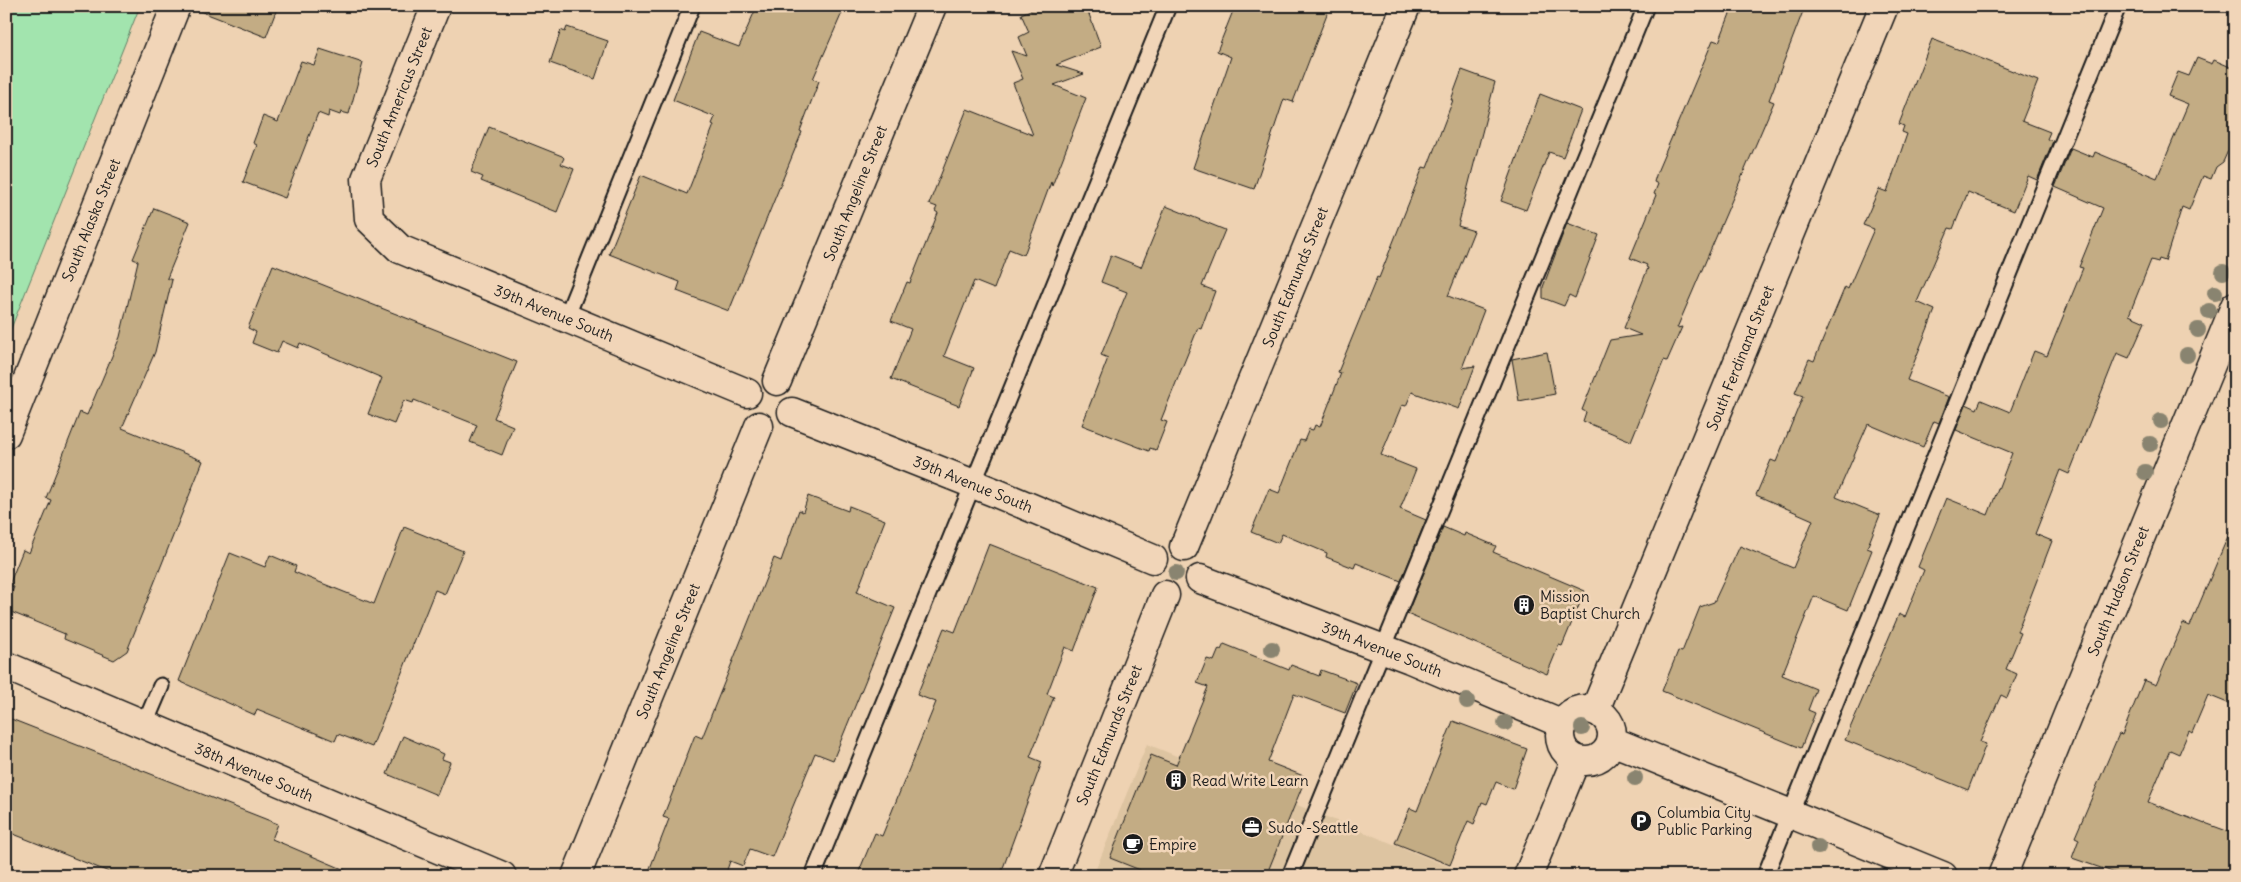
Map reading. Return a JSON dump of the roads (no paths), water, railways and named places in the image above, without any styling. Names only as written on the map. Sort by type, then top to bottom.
[{"type":"street","name":"South Alaska Street","points":[[6,434],[176,6]]},
{"type":"street","name":"South Americus Street","points":[[369,219],[366,179],[436,6]]},
{"type":"street","name":"South Angeline Street","points":[[777,381],[932,6]]},
{"type":"street","name":"South Edmunds Street","points":[[1184,548],[1406,6]]},
{"type":"street","name":"South Ferdinand Street","points":[[1595,710],[1884,6]]},
{"type":"street","name":"39th Avenue South","points":[[369,219],[400,249],[747,393]]},
{"type":"street","name":"South Hudson Street","points":[[2001,876],[2235,306]]},
{"type":"street","points":[[764,380],[777,381],[787,386],[792,394],[794,401],[792,412],[779,427],[771,429],[759,426],[750,420],[746,412],[744,404],[747,393],[756,383],[764,380]]},
{"type":"street","name":"39th Avenue South","points":[[792,412],[974,484],[1153,559]]},
{"type":"street","name":"South Angeline Street","points":[[576,876],[759,426]]},
{"type":"street","points":[[1172,546],[1184,548],[1196,555],[1200,563],[1200,579],[1196,586],[1183,596],[1165,595],[1154,586],[1150,579],[1149,570],[1153,559],[1156,554],[1172,546]]},
{"type":"street","name":"39th Avenue South","points":[[1200,579],[1382,648],[1563,724]]},
{"type":"street","name":"South Edmunds Street","points":[[1053,876],[1165,595]]},
{"type":"street","name":"38th Avenue South","points":[[6,666],[502,876]]},
{"type":"street","points":[[1582,709],[1595,710],[1607,718],[1611,725],[1612,741],[1608,750],[1596,760],[1587,762],[1576,759],[1565,751],[1560,734],[1563,724],[1574,712],[1582,709]]},
{"type":"street","points":[[1612,741],[1791,812],[1943,876]]},
{"type":"street","points":[[1528,876],[1576,759]]},
{"type":"street","points":[[1981,876],[1996,874],[2001,876]]},
{"type":"lane","points":[[566,318],[692,6]]},
{"type":"lane","points":[[813,876],[1168,6]]},
{"type":"lane","points":[[1290,876],[1646,6]]},
{"type":"lane","points":[[1765,876],[2118,6]]},
{"type":"lane","points":[[144,726],[161,686]]},
{"type":"place","name":"Mission Baptist Church","points":[[1524,605]]},
{"type":"place","name":"Read Write Learn","points":[[1176,780]]},
{"type":"place","name":"Columbia City Public Parking","points":[[1641,821]]},
{"type":"place","name":"Sudo -Seattle","points":[[1252,827]]},
{"type":"place","name":"Empire","points":[[1133,844]]}]
